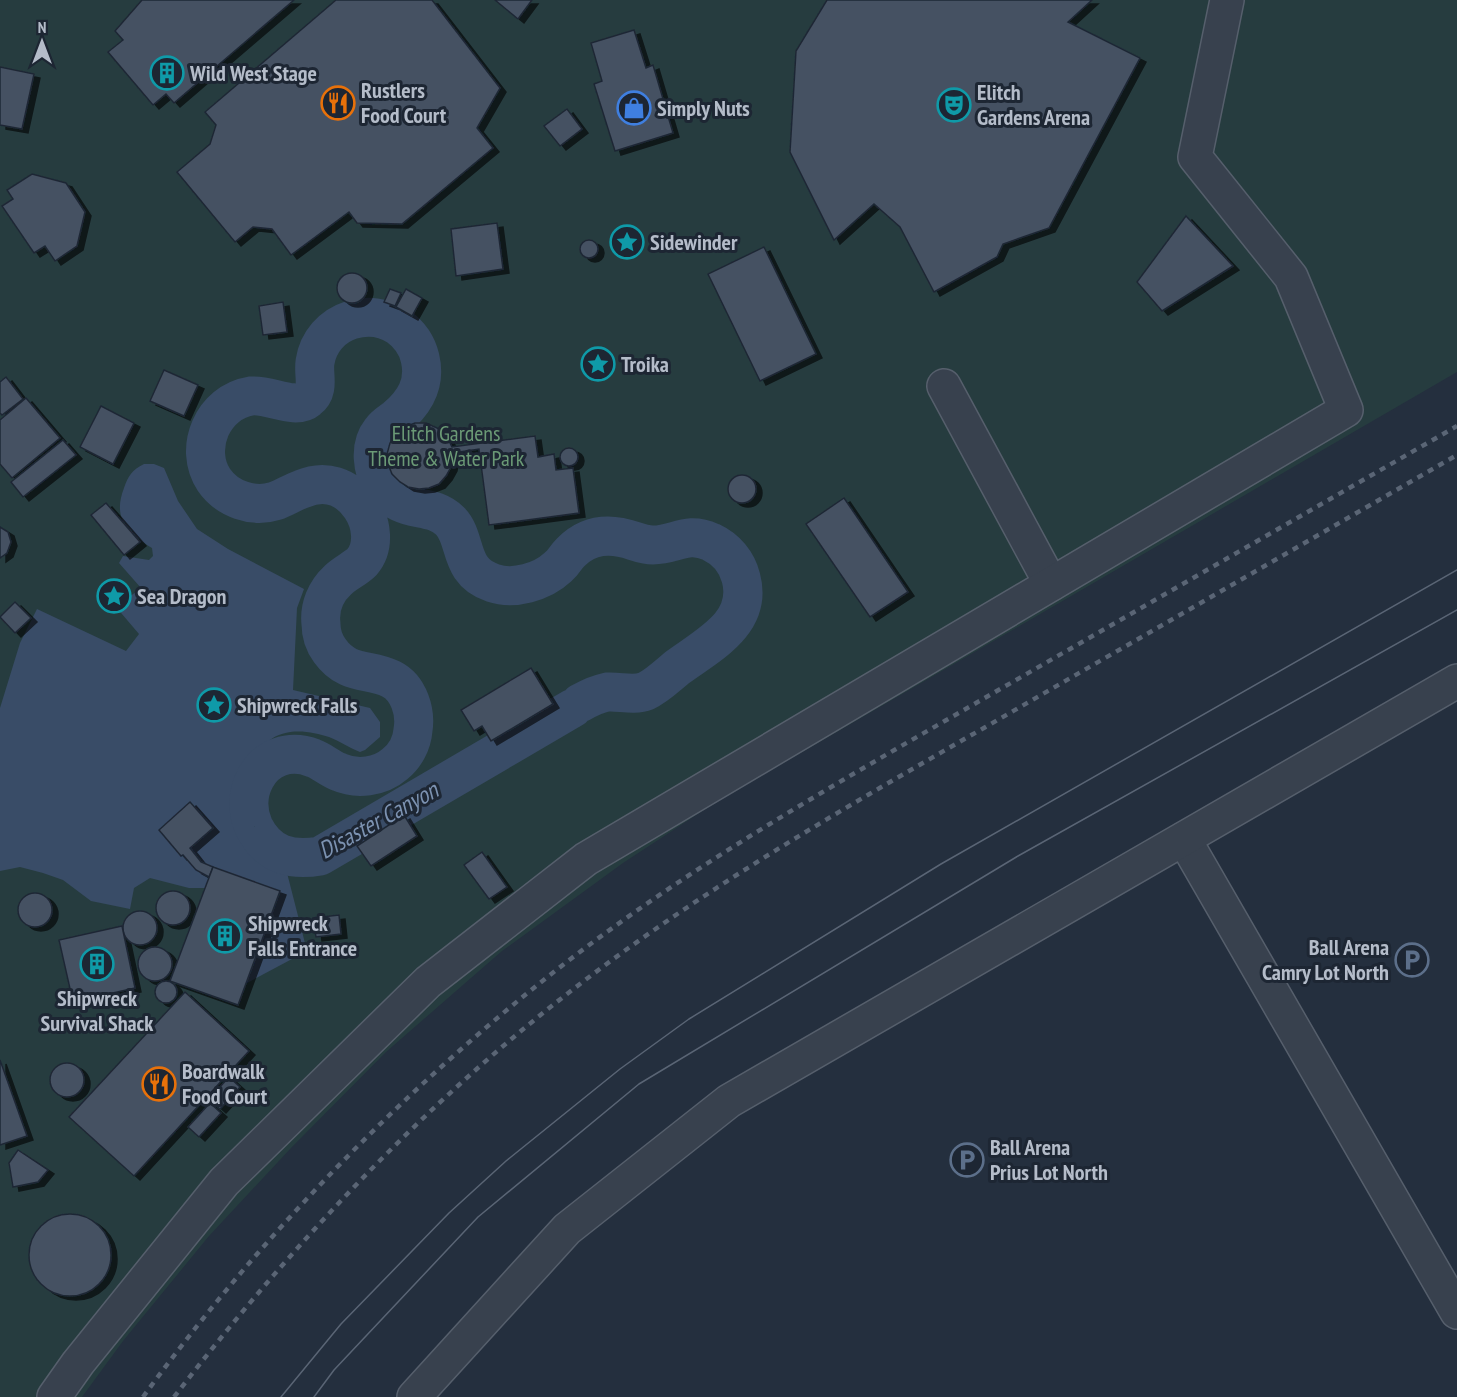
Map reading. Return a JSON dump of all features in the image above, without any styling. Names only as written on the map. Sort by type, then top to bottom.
[{"type":"lane","points":[[54,1397],[78,1363],[224,1182],[428,982],[586,859],[1346,410],[1291,277],[1195,157],[1227,0]]},
{"type":"lane","points":[[944,386],[1051,584]]},
{"type":"lane","points":[[414,1397],[567,1229],[729,1101],[1457,681]]},
{"type":"lane","points":[[1184,839],[1457,1312]]},
{"type":"green space","name":"Elitch Gardens Theme & Water Park","points":[[0,0],[1457,0],[1457,372],[716,802],[623,863],[502,951],[386,1052],[291,1148],[209,1236],[123,1341],[82,1397],[0,1397]]},
{"type":"water","points":[[144,464],[154,464],[164,468],[178,501],[197,529],[228,549],[304,589],[297,608],[293,690],[370,708],[380,722],[380,737],[360,752],[329,737],[314,733],[290,732],[275,737],[259,753],[257,769],[246,785],[242,798],[243,824],[255,846],[274,863],[286,869],[307,951],[245,984],[280,892],[214,867],[205,888],[189,888],[150,878],[134,888],[130,909],[91,901],[63,880],[43,873],[20,867],[0,871],[0,708],[20,643],[37,609],[126,651],[139,634],[116,607],[141,588],[119,563],[123,556],[149,560],[153,556],[152,548],[129,531],[124,524],[120,508],[129,477],[133,471]]},
{"type":"building","name":"Wild West Stage","points":[[142,0],[294,0],[174,103],[166,94],[153,105],[108,52],[123,40],[115,31]]},
{"type":"building","points":[[336,0],[432,0],[500,88],[477,128],[493,148],[402,224],[357,223],[349,212],[291,255],[272,229],[253,227],[235,242],[177,172],[210,144],[216,125],[205,112]]},
{"type":"building","points":[[495,0],[532,0],[518,19]]},
{"type":"building","name":"Elitch Gardens Arena","points":[[827,0],[1092,0],[1068,22],[1140,58],[1049,228],[1003,244],[997,257],[934,292],[900,227],[874,204],[834,240],[790,152],[796,51]]},
{"type":"building","name":"Simply Nuts","points":[[634,30],[646,68],[653,65],[673,133],[615,151],[594,84],[602,81],[591,43]]},
{"type":"building","points":[[0,67],[34,74],[22,129],[0,125]]},
{"type":"building","points":[[567,109],[582,129],[560,146],[544,126]]},
{"type":"building","points":[[32,174],[66,183],[85,212],[77,246],[55,261],[45,246],[34,253],[2,206],[13,199],[7,190]]},
{"type":"building","points":[[1186,216],[1233,266],[1162,311],[1137,282]]},
{"type":"building","points":[[497,223],[503,269],[456,276],[451,229]]},
{"type":"building","points":[[589,240],[595,243],[598,249],[595,255],[589,258],[583,255],[580,249],[583,243]]},
{"type":"building","points":[[764,247],[816,354],[760,381],[708,274]]},
{"type":"building","points":[[352,273],[363,277],[367,288],[363,299],[352,303],[341,299],[337,288],[341,277]]},
{"type":"building","points":[[390,289],[401,293],[395,306],[384,302]]},
{"type":"building","points":[[406,289],[422,298],[412,316],[396,307]]},
{"type":"building","points":[[283,302],[287,332],[263,335],[259,306]]},
{"type":"building","points":[[164,370],[198,385],[184,416],[150,401]]},
{"type":"building","points":[[6,377],[23,399],[2,415],[0,413],[0,382]]},
{"type":"building","points":[[26,398],[60,438],[12,478],[0,464],[0,420]]},
{"type":"building","points":[[101,406],[134,423],[113,464],[80,447]]},
{"type":"building","points":[[415,423],[426,423],[437,428],[446,435],[452,447],[535,436],[538,457],[554,454],[556,470],[573,468],[579,513],[489,525],[479,449],[453,453],[451,467],[439,484],[419,489],[408,487],[392,474],[387,454],[396,434]]},
{"type":"building","points":[[63,440],[76,455],[23,497],[11,482]]},
{"type":"building","points":[[569,448],[575,451],[578,457],[575,463],[569,466],[563,463],[560,457],[563,451]]},
{"type":"building","points":[[742,475],[752,479],[756,489],[752,499],[742,503],[732,499],[728,489],[732,479]]},
{"type":"building","points":[[844,498],[908,592],[870,617],[806,524]]},
{"type":"building","points":[[106,503],[140,542],[124,555],[91,515]]},
{"type":"building","points":[[0,527],[8,532],[11,542],[7,553],[0,558]]},
{"type":"building","points":[[15,602],[31,618],[15,633],[0,617]]},
{"type":"building","points":[[531,668],[553,704],[491,741],[482,726],[474,731],[461,710]]},
{"type":"building","points":[[190,802],[213,828],[190,848],[201,862],[213,867],[209,877],[196,870],[183,855],[181,856],[159,830]]},
{"type":"building","points":[[404,815],[417,836],[371,866],[357,846]]},
{"type":"building","points":[[482,852],[507,887],[489,899],[464,865]]},
{"type":"building","name":"Shipwreck Falls Entrance","points":[[213,867],[280,891],[238,1005],[170,981]]},
{"type":"building","points":[[173,891],[185,896],[190,908],[185,920],[173,925],[161,920],[156,908],[161,896]]},
{"type":"building","points":[[35,893],[47,898],[52,910],[47,922],[35,927],[23,922],[18,910],[23,898]]},
{"type":"building","points":[[140,911],[152,916],[157,928],[152,940],[140,945],[128,940],[123,928],[128,916]]},
{"type":"building","points":[[339,915],[341,934],[316,937],[313,918]]},
{"type":"building","name":"Shipwreck Survival Shack","points":[[122,926],[135,988],[73,1002],[59,940]]},
{"type":"building","points":[[155,947],[167,952],[172,964],[167,976],[155,981],[143,976],[138,964],[143,952]]},
{"type":"building","points":[[166,981],[174,984],[177,992],[174,1000],[166,1003],[158,1000],[155,992],[158,984]]},
{"type":"building","points":[[185,992],[249,1051],[134,1176],[69,1117]]},
{"type":"building","points":[[0,1060],[27,1136],[0,1145]]},
{"type":"building","points":[[67,1063],[79,1068],[84,1080],[79,1092],[67,1097],[55,1092],[50,1080],[55,1068]]},
{"type":"building","points":[[229,1077],[240,1087],[220,1109],[209,1099]]},
{"type":"building","points":[[210,1103],[221,1113],[199,1137],[188,1127]]},
{"type":"building","points":[[18,1150],[48,1170],[38,1182],[13,1187],[9,1163]]},
{"type":"building","points":[[70,1214],[86,1217],[99,1226],[108,1239],[111,1255],[108,1271],[99,1284],[86,1293],[70,1296],[54,1293],[41,1284],[32,1271],[29,1255],[32,1239],[41,1226],[54,1217]]},
{"type":"waterway","name":"Disaster Canyon","points":[[573,708],[320,856],[299,858],[273,850],[254,827],[250,815],[250,791],[265,765],[280,757],[296,754],[313,758],[336,771],[353,776],[368,776],[382,772],[399,761],[410,744],[414,723],[410,701],[397,683],[383,676],[344,664],[330,651],[322,635],[321,612],[327,594],[338,580],[362,562],[369,549],[371,535],[365,513],[349,494],[335,486],[327,485],[311,486],[267,503],[249,502],[233,497],[219,487],[208,467],[206,441],[217,417],[226,407],[251,396],[303,402],[314,391],[317,355],[327,336],[338,326],[351,320],[381,319],[398,326],[412,340],[420,358],[421,376],[414,399],[384,427],[377,437],[373,451],[376,473],[382,486],[398,501],[434,511],[450,521],[456,528],[468,563],[482,578],[501,585],[527,583],[544,577],[558,567],[578,546],[593,538],[609,536],[653,545],[695,538],[711,542],[726,552],[734,561],[739,572],[743,594],[740,608],[725,631],[646,691],[607,692],[580,703]]},
{"type":"tram line","points":[[281,1397],[341,1324],[449,1213],[506,1161],[620,1069],[689,1019],[941,864],[1457,570]]},
{"type":"tram line","points":[[314,1397],[334,1370],[478,1217],[639,1084],[1018,856],[1457,610]]},
{"type":"railway","points":[[143,1397],[234,1281],[332,1172],[384,1120],[493,1021],[601,937],[705,865],[812,798],[1457,426]]},
{"type":"railway","points":[[174,1397],[263,1287],[358,1183],[408,1133],[512,1038],[617,956],[720,886],[827,819],[1457,455]]},
{"type":"place","name":"Wild West Stage","points":[[167,73]]},
{"type":"place","name":"Rustlers Food Court","points":[[338,103]]},
{"type":"place","name":"Elitch Gardens Arena","points":[[954,105]]},
{"type":"place","name":"Simply Nuts","points":[[634,108]]},
{"type":"place","name":"Sidewinder","points":[[627,242]]},
{"type":"place","name":"Troika","points":[[598,364]]},
{"type":"place","name":"Sea Dragon","points":[[114,596]]},
{"type":"place","name":"Shipwreck Falls","points":[[214,705]]},
{"type":"place","name":"Shipwreck Falls Entrance","points":[[225,936]]},
{"type":"place","name":"Ball Arena Camry Lot North","points":[[1412,960]]},
{"type":"place","name":"Shipwreck Survival Shack","points":[[97,964]]},
{"type":"place","name":"Boardwalk Food Court","points":[[159,1084]]},
{"type":"place","name":"Ball Arena Prius Lot North","points":[[967,1160]]}]
